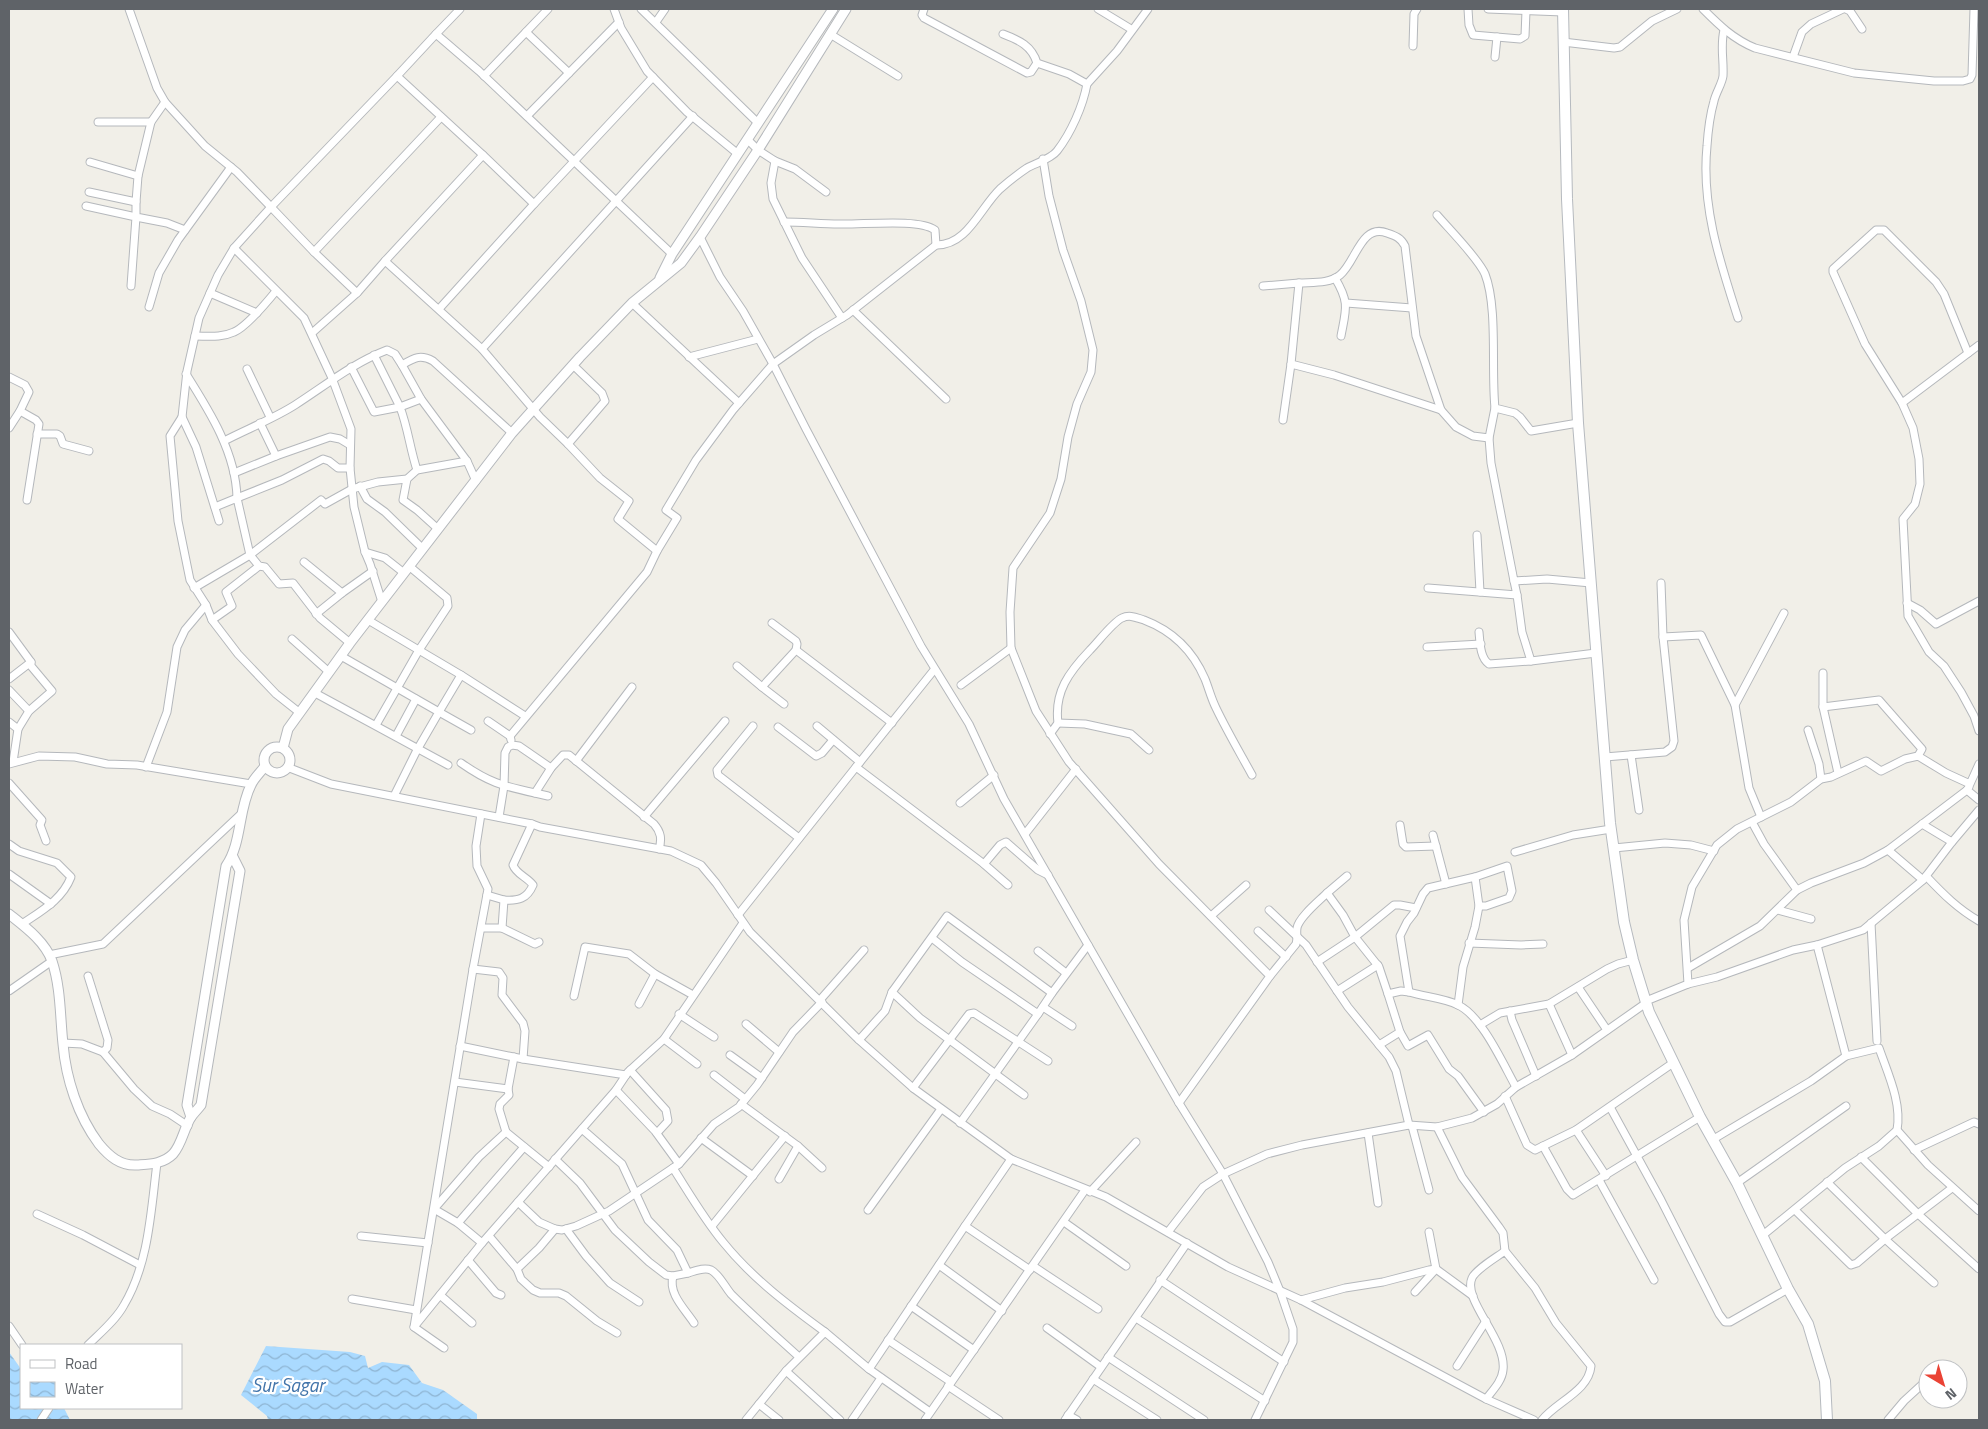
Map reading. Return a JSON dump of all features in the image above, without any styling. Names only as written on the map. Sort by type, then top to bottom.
[{"type":"main road","points":[[1563,10],[1567,199],[1578,423],[1611,829],[1624,922],[1646,1002],[1673,1063],[1712,1140],[1737,1183],[1788,1289],[1808,1324],[1825,1381],[1827,1420]]},
{"type":"street","points":[[129,9],[157,88],[165,102],[205,146],[231,167],[357,293]]},
{"type":"street","points":[[300,714],[276,694],[238,654],[212,620],[206,605],[190,580],[178,520],[170,436],[182,417],[186,374],[199,318],[234,248],[460,9]]},
{"type":"street","points":[[484,76],[548,9]]},
{"type":"street","points":[[614,9],[619,22],[647,71],[694,116],[738,154]]},
{"type":"street","points":[[641,9],[758,123]]},
{"type":"street","points":[[656,22],[664,9]]},
{"type":"street","points":[[659,281],[672,254],[833,9]]},
{"type":"street","points":[[282,748],[288,730],[350,643],[512,434],[533,409],[632,304],[680,263],[700,237],[758,150],[846,9]]},
{"type":"street","points":[[924,9],[922,15],[924,18],[1027,74],[1031,72],[1037,63],[1035,56],[1019,40],[1003,34]]},
{"type":"street","points":[[1098,9],[1131,29]]},
{"type":"street","points":[[510,736],[647,572],[677,518],[666,510],[696,460],[740,402],[773,364],[853,310],[936,245],[948,245],[956,240],[967,230],[999,190],[1026,169],[1056,152],[1075,120],[1087,84],[1117,51],[1131,29],[1148,9]]},
{"type":"street","points":[[1413,46],[1414,14],[1417,9]]},
{"type":"street","points":[[1468,9],[1469,25],[1473,35],[1520,39],[1525,36],[1526,11]]},
{"type":"street","points":[[1488,9],[1563,10]]},
{"type":"street","points":[[1563,42],[1614,48],[1620,47],[1652,21],[1677,9]]},
{"type":"street","points":[[1702,9],[1724,30],[1741,42],[1755,48],[1854,73],[1934,81],[1963,81],[1970,79],[1972,75],[1974,9]]},
{"type":"street","points":[[1793,58],[1802,32],[1811,24],[1844,9],[1850,11],[1862,29]]},
{"type":"street","points":[[527,116],[619,22]]},
{"type":"street","points":[[1724,30],[1721,41],[1722,77],[1713,102],[1707,146],[1706,176],[1708,213],[1738,318]]},
{"type":"street","points":[[526,32],[569,73]]},
{"type":"street","points":[[436,34],[527,116],[672,254]]},
{"type":"street","points":[[830,34],[898,76]]},
{"type":"street","points":[[1495,57],[1497,37]]},
{"type":"street","points":[[1037,63],[1069,74],[1087,84]]},
{"type":"street","points":[[397,76],[534,204]]},
{"type":"street","points":[[439,309],[653,77]]},
{"type":"street","points":[[131,286],[138,176],[151,122],[165,102]]},
{"type":"street","points":[[482,348],[694,116]]},
{"type":"street","points":[[314,252],[441,117]]},
{"type":"street","points":[[98,122],[151,122]]},
{"type":"street","points":[[748,140],[758,150],[776,161],[795,169],[826,192]]},
{"type":"street","points":[[312,333],[357,293],[483,155]]},
{"type":"street","points":[[1043,160],[1049,196],[1063,250],[1081,301],[1094,350],[1091,372],[1077,404],[1068,437],[1061,479],[1050,513],[1013,568],[1010,612],[1011,648],[1036,711],[1069,762],[1159,864],[1270,976]]},
{"type":"street","points":[[776,161],[771,183],[773,200],[802,258],[842,318]]},
{"type":"street","points":[[90,162],[138,176]]},
{"type":"street","points":[[149,307],[159,273],[185,230],[231,167]]},
{"type":"street","points":[[90,192],[136,202]]},
{"type":"street","points":[[86,206],[167,223],[185,230]]},
{"type":"street","points":[[1437,215],[1481,267],[1487,281],[1491,304],[1494,408],[1489,438],[1491,463],[1517,595],[1522,632],[1530,662]]},
{"type":"street","points":[[784,222],[924,226],[935,230],[936,245]]},
{"type":"street","points":[[1263,286],[1327,281],[1343,272],[1368,234],[1379,230],[1398,237],[1407,252],[1416,336],[1441,410],[1456,427],[1473,436],[1489,438]]},
{"type":"street","points":[[1968,353],[1944,294],[1936,282],[1884,230],[1876,230],[1836,265],[1833,272],[1865,344],[1902,403],[1913,428],[1919,459],[1920,484],[1915,504],[1903,519],[1908,616],[1929,652],[1944,666],[1961,692],[1974,716],[1979,731]]},
{"type":"street","points":[[700,237],[720,277],[744,312],[773,364],[834,484],[934,670],[968,724],[1004,799],[1179,1103],[1223,1174],[1268,1262],[1293,1329],[1293,1342],[1255,1420]]},
{"type":"street","points":[[234,248],[304,318],[332,378],[350,424],[350,468],[356,487],[354,507],[365,552],[382,602]]},
{"type":"street","points":[[385,262],[482,348],[533,409],[600,478],[629,501],[618,519],[657,551]]},
{"type":"street","points":[[1335,278],[1345,295],[1346,303],[1341,336]]},
{"type":"street","points":[[1283,420],[1299,283]]},
{"type":"street","points":[[195,336],[215,337],[235,332],[257,313],[276,291]]},
{"type":"street","points":[[210,293],[257,313]]},
{"type":"street","points":[[1346,303],[1412,308]]},
{"type":"street","points":[[632,304],[688,357],[740,402]]},
{"type":"street","points":[[853,310],[946,399]]},
{"type":"street","points":[[688,357],[758,340]]},
{"type":"street","points":[[1902,403],[1979,345]]},
{"type":"street","points":[[224,441],[294,405],[351,367],[387,350],[395,354],[421,399],[467,461],[476,481]]},
{"type":"street","points":[[374,355],[400,408],[407,427],[410,447],[417,470]]},
{"type":"street","points":[[402,365],[414,358],[424,356],[433,361],[512,434]]},
{"type":"street","points":[[1291,364],[1334,375],[1441,410]]},
{"type":"street","points":[[568,444],[605,401],[602,393],[573,366]]},
{"type":"street","points":[[351,367],[374,412],[400,408],[421,399]]},
{"type":"street","points":[[247,369],[270,417]]},
{"type":"street","points":[[186,374],[224,441],[234,473],[237,498],[250,555],[260,566],[265,567],[279,584],[293,582],[316,614],[350,643]]},
{"type":"street","points":[[9,377],[25,385],[29,392],[9,428]]},
{"type":"street","points":[[1494,408],[1515,413],[1531,431],[1578,423]]},
{"type":"street","points":[[20,411],[38,422],[27,500]]},
{"type":"street","points":[[182,417],[196,448],[219,521]]},
{"type":"street","points":[[260,423],[276,456]]},
{"type":"street","points":[[36,434],[57,434],[60,436],[63,444],[89,451]]},
{"type":"street","points":[[234,473],[330,437],[340,439],[350,445]]},
{"type":"street","points":[[215,506],[282,480],[323,459],[338,468],[350,468]]},
{"type":"street","points":[[194,588],[250,555],[320,500],[325,504],[356,487],[378,482],[407,479],[417,470],[467,461]]},
{"type":"street","points":[[407,479],[404,502],[417,510],[438,529]]},
{"type":"street","points":[[356,487],[423,549]]},
{"type":"street","points":[[1478,535],[1480,592]]},
{"type":"street","points":[[365,552],[385,558],[406,570],[447,598],[449,602],[376,725]]},
{"type":"street","points":[[304,562],[342,593]]},
{"type":"street","points":[[212,620],[232,606],[226,592],[260,566]]},
{"type":"street","points":[[316,614],[373,571]]},
{"type":"street","points":[[1514,581],[1548,580],[1591,583]]},
{"type":"street","points":[[1605,757],[1664,752],[1672,747],[1674,741],[1661,583]]},
{"type":"street","points":[[1428,588],[1517,595]]},
{"type":"street","points":[[1907,604],[1920,610],[1936,624],[1979,601]]},
{"type":"street","points":[[146,767],[166,712],[177,647],[185,630],[206,605]]},
{"type":"street","points":[[1735,705],[1784,613]]},
{"type":"street","points":[[1050,734],[1058,724],[1056,709],[1061,690],[1070,675],[1082,658],[1114,624],[1122,618],[1133,616],[1155,624],[1168,632],[1184,645],[1196,661],[1211,698],[1252,775]]},
{"type":"street","points":[[368,620],[461,675],[525,716]]},
{"type":"street","points":[[762,687],[796,650],[797,644],[796,641],[772,623]]},
{"type":"street","points":[[9,632],[31,662],[31,666],[52,691],[29,711],[18,729],[11,763],[39,756],[66,757],[107,764],[146,767],[251,784]]},
{"type":"street","points":[[1479,632],[1482,656],[1485,662],[1489,664],[1530,662],[1596,654]]},
{"type":"street","points":[[1664,637],[1700,635],[1735,705],[1749,788],[1761,817]]},
{"type":"street","points":[[292,639],[329,672]]},
{"type":"street","points":[[1426,647],[1481,644]]},
{"type":"street","points":[[961,685],[1011,648]]},
{"type":"street","points":[[796,650],[892,722]]},
{"type":"street","points":[[341,656],[471,730]]},
{"type":"street","points":[[9,679],[31,662]]},
{"type":"street","points":[[737,666],[784,704]]},
{"type":"street","points":[[738,915],[934,670]]},
{"type":"street","points":[[1823,672],[1823,707],[1838,773]]},
{"type":"street","points":[[394,796],[417,750],[461,675]]},
{"type":"street","points":[[576,761],[632,687]]},
{"type":"street","points":[[9,690],[29,711]]},
{"type":"street","points":[[315,693],[396,736],[417,750],[448,765]]},
{"type":"street","points":[[396,736],[416,699]]},
{"type":"street","points":[[1823,707],[1879,700],[1922,749],[1918,756]]},
{"type":"street","points":[[488,721],[510,736],[512,745]]},
{"type":"street","points":[[644,817],[725,721]]},
{"type":"street","points":[[9,722],[18,729]]},
{"type":"street","points":[[1058,724],[1085,724],[1130,734],[1149,750]]},
{"type":"street","points":[[753,726],[717,770],[718,775],[799,838]]},
{"type":"street","points":[[816,726],[858,765],[1008,885]]},
{"type":"street","points":[[778,728],[816,756],[822,753],[833,740]]},
{"type":"street","points":[[1808,730],[1819,764],[1821,780]]},
{"type":"street","points":[[499,817],[504,786],[505,753],[508,747],[512,745],[519,746],[550,768]]},
{"type":"street","points":[[274,747],[282,748],[289,754],[290,758],[287,767],[277,772],[270,770],[266,766],[264,757],[266,752],[274,747]]},
{"type":"street","points":[[535,793],[550,768],[565,754],[569,755],[659,830],[662,840],[659,849]]},
{"type":"street","points":[[1631,755],[1639,810]]},
{"type":"street","points":[[1688,984],[1684,920],[1692,886],[1718,844],[1737,829],[1790,802],[1821,780],[1866,761],[1881,771],[1905,759],[1918,756],[1968,787],[1979,800]]},
{"type":"street","points":[[461,763],[482,778],[504,786],[548,796]]},
{"type":"street","points":[[1688,968],[1760,926],[1797,890],[1864,863],[1888,850],[1968,787],[1979,764]]},
{"type":"street","points":[[189,1121],[188,1095],[226,866],[233,857],[242,813],[251,784],[266,766]]},
{"type":"street","points":[[287,767],[331,784],[499,817],[540,827],[671,851],[700,865],[750,932],[859,1040],[913,1088],[1011,1159],[1106,1197],[1228,1266],[1301,1300],[1486,1399],[1534,1420]]},
{"type":"street","points":[[1025,834],[1076,769]]},
{"type":"street","points":[[960,803],[994,775]]},
{"type":"street","points":[[9,783],[42,820],[40,825],[46,841]]},
{"type":"street","points":[[1168,1232],[1203,1187],[1223,1174],[1267,1154],[1302,1145],[1368,1133],[1410,1126],[1437,1127],[1472,1118],[1497,1104],[1516,1087],[1572,1054],[1646,1002],[1688,984],[1717,977],[1793,950],[1817,945],[1864,930],[1925,878],[1979,810]]},
{"type":"street","points":[[9,990],[51,958],[103,944],[242,813]]},
{"type":"street","points":[[414,1327],[488,888],[477,866],[476,846],[481,814]]},
{"type":"street","points":[[1752,822],[1764,844],[1797,890]]},
{"type":"street","points":[[487,895],[514,901],[523,898],[532,889],[533,885],[531,882],[516,871],[513,865],[532,824]]},
{"type":"street","points":[[1922,824],[1952,842]]},
{"type":"street","points":[[1400,825],[1403,844],[1406,847],[1436,846]]},
{"type":"street","points":[[1515,852],[1574,835],[1611,829]]},
{"type":"street","points":[[1434,836],[1446,884]]},
{"type":"street","points":[[984,864],[1000,845],[1006,842],[1038,870],[1048,876]]},
{"type":"street","points":[[1614,848],[1666,843],[1714,850]]},
{"type":"street","points":[[9,844],[19,851],[56,863],[71,877],[64,891],[51,904],[22,924]]},
{"type":"street","points":[[1888,850],[1925,878],[1960,910],[1979,921]]},
{"type":"street","points":[[9,914],[43,945],[51,958],[62,1012],[63,1043],[73,1094],[94,1137],[107,1153],[129,1165],[163,1162],[173,1154],[189,1121],[201,1105],[240,871],[233,857]]},
{"type":"street","points":[[1409,992],[1400,936],[1425,891],[1428,888],[1475,877],[1507,866],[1512,891],[1509,898],[1486,906],[1479,906]]},
{"type":"street","points":[[9,874],[51,904]]},
{"type":"street","points":[[1179,1103],[1270,976],[1296,944],[1298,938],[1297,927],[1301,918],[1347,876]]},
{"type":"street","points":[[1458,1004],[1463,966],[1475,927],[1479,906],[1475,877]]},
{"type":"street","points":[[1211,916],[1246,885]]},
{"type":"street","points":[[1327,893],[1343,915],[1355,937],[1378,965],[1400,1032],[1408,1046],[1428,1035],[1449,1069],[1458,1076],[1484,1112]]},
{"type":"street","points":[[502,928],[504,900]]},
{"type":"street","points":[[1317,962],[1355,937],[1394,905],[1416,908]]},
{"type":"street","points":[[1268,910],[1298,938],[1389,1057],[1396,1071],[1429,1190]]},
{"type":"street","points":[[1778,910],[1810,919]]},
{"type":"street","points":[[859,1040],[885,1010],[892,992],[947,916],[1052,993]]},
{"type":"street","points":[[414,1327],[482,1243],[616,1090],[628,1072],[664,1039],[679,1014],[743,923]]},
{"type":"street","points":[[1871,923],[1877,1041]]},
{"type":"street","points":[[482,928],[502,928],[534,944],[539,942]]},
{"type":"street","points":[[1258,931],[1286,957]]},
{"type":"street","points":[[932,938],[962,962],[1038,1014]]},
{"type":"street","points":[[1469,943],[1543,944]]},
{"type":"street","points":[[960,1123],[1066,973],[1088,945]]},
{"type":"street","points":[[1817,945],[1846,1056]]},
{"type":"street","points":[[574,996],[585,947],[628,954],[655,974],[693,995]]},
{"type":"street","points":[[518,1202],[539,1222],[555,1230],[566,1229],[602,1214],[676,1166],[714,1124],[726,1117],[743,1102],[762,1078],[793,1032],[864,950]]},
{"type":"street","points":[[1038,951],[1066,973]]},
{"type":"street","points":[[1480,1025],[1500,1013],[1549,1004],[1618,964],[1633,960]]},
{"type":"street","points":[[1337,990],[1378,965]]},
{"type":"street","points":[[473,969],[499,972],[502,976],[502,996],[523,1023],[526,1031],[523,1059]]},
{"type":"street","points":[[639,1004],[655,974]]},
{"type":"street","points":[[88,976],[108,1040],[107,1048],[103,1052]]},
{"type":"street","points":[[1578,987],[1607,1030]]},
{"type":"street","points":[[1388,994],[1401,991],[1409,992],[1458,1004],[1470,1012],[1480,1025],[1516,1087]]},
{"type":"street","points":[[892,992],[920,1018],[1024,1095]]},
{"type":"street","points":[[1549,1004],[1572,1054]]},
{"type":"street","points":[[1043,1007],[1072,1026]]},
{"type":"street","points":[[1510,1011],[1536,1076]]},
{"type":"street","points":[[913,1088],[969,1014],[974,1013],[1048,1061]]},
{"type":"street","points":[[679,1014],[714,1038]]},
{"type":"street","points":[[746,1024],[779,1052]]},
{"type":"street","points":[[1379,1045],[1400,1032]]},
{"type":"street","points":[[664,1039],[697,1064]]},
{"type":"street","points":[[63,1043],[82,1044],[103,1052],[134,1089],[152,1106],[189,1121]]},
{"type":"street","points":[[460,1046],[523,1059],[628,1072],[666,1110],[668,1121],[657,1134]]},
{"type":"street","points":[[1712,1140],[1810,1081],[1846,1056],[1879,1048],[1892,1086],[1899,1119],[1898,1130],[1914,1150],[1979,1212]]},
{"type":"street","points":[[730,1055],[762,1078]]},
{"type":"street","points":[[514,1057],[508,1089],[509,1095],[500,1104],[499,1109],[506,1132],[548,1167]]},
{"type":"street","points":[[1505,1096],[1527,1145],[1535,1150],[1576,1130],[1673,1063]]},
{"type":"street","points":[[714,1075],[743,1102],[822,1168]]},
{"type":"street","points":[[455,1082],[508,1089]]},
{"type":"street","points":[[616,1090],[657,1134],[712,1226],[742,1263],[768,1288],[869,1369],[930,1412]]},
{"type":"street","points":[[1737,1183],[1846,1106]]},
{"type":"street","points":[[1610,1107],[1638,1156],[1719,1314],[1725,1322],[1730,1322],[1788,1289]]},
{"type":"street","points":[[868,1210],[941,1109]]},
{"type":"street","points":[[1543,1146],[1570,1194],[1576,1194],[1700,1117]]},
{"type":"street","points":[[1914,1150],[1974,1122],[1979,1124]]},
{"type":"street","points":[[1437,1127],[1462,1177],[1500,1227],[1503,1233],[1504,1251],[1535,1288],[1556,1323],[1590,1366],[1590,1374],[1586,1381],[1542,1420]]},
{"type":"street","points":[[582,1129],[622,1164],[648,1220],[677,1250],[688,1273]]},
{"type":"street","points":[[1576,1130],[1654,1280]]},
{"type":"street","points":[[1763,1235],[1827,1182],[1879,1146],[1898,1130]]},
{"type":"street","points":[[434,1209],[479,1157],[506,1132]]},
{"type":"street","points":[[1368,1133],[1378,1203]]},
{"type":"street","points":[[712,1226],[785,1136]]},
{"type":"street","points":[[701,1138],[753,1176]]},
{"type":"street","points":[[925,1420],[1064,1222],[1088,1191],[1136,1142]]},
{"type":"street","points":[[779,1179],[798,1146]]},
{"type":"street","points":[[458,1223],[524,1147]]},
{"type":"street","points":[[1861,1157],[1918,1214],[1979,1269]]},
{"type":"street","points":[[555,1159],[580,1183],[615,1230],[649,1262],[666,1275],[673,1276],[709,1269],[757,1320],[799,1357]]},
{"type":"street","points":[[869,1369],[1011,1159]]},
{"type":"street","points":[[89,1344],[124,1307],[135,1284],[145,1250],[157,1163]]},
{"type":"street","points":[[1827,1182],[1885,1239],[1934,1283]]},
{"type":"street","points":[[1795,1210],[1851,1265],[1857,1263],[1952,1188]]},
{"type":"street","points":[[434,1209],[458,1223],[482,1243]]},
{"type":"street","points":[[37,1214],[83,1235],[140,1265]]},
{"type":"street","points":[[1064,1222],[1126,1266]]},
{"type":"street","points":[[965,1226],[1098,1309]]},
{"type":"street","points":[[566,1229],[586,1256],[610,1283],[639,1302]]},
{"type":"street","points":[[517,1269],[555,1230]]},
{"type":"street","points":[[1429,1232],[1436,1269],[1473,1296]]},
{"type":"street","points":[[361,1236],[428,1243]]},
{"type":"street","points":[[489,1236],[517,1269],[521,1278],[534,1290],[540,1293],[559,1293],[566,1296],[597,1321],[617,1333]]},
{"type":"street","points":[[1077,1420],[1066,1418],[1187,1243]]},
{"type":"street","points":[[1486,1399],[1498,1383],[1503,1371],[1503,1363],[1494,1335],[1469,1286],[1472,1276],[1504,1251]]},
{"type":"street","points":[[468,1260],[496,1293],[501,1295]]},
{"type":"street","points":[[939,1265],[1002,1311]]},
{"type":"street","points":[[1301,1300],[1345,1288],[1383,1282],[1436,1269]]},
{"type":"street","points":[[1414,1292],[1436,1269]]},
{"type":"street","points":[[673,1276],[671,1284],[675,1296],[694,1323]]},
{"type":"street","points":[[1160,1280],[1284,1362]]},
{"type":"street","points":[[440,1295],[472,1323]]},
{"type":"street","points":[[352,1299],[416,1310]]},
{"type":"street","points":[[911,1306],[974,1350]]},
{"type":"street","points":[[1136,1318],[1265,1402]]},
{"type":"street","points":[[1457,1366],[1486,1321]]},
{"type":"street","points":[[9,1326],[21,1344]]},
{"type":"street","points":[[414,1327],[444,1348]]},
{"type":"street","points":[[1047,1328],[1101,1367]]},
{"type":"street","points":[[746,1420],[786,1371],[825,1332]]},
{"type":"street","points":[[888,1340],[999,1420]]},
{"type":"street","points":[[1108,1357],[1204,1420]]},
{"type":"street","points":[[786,1371],[840,1420]]},
{"type":"street","points":[[853,1420],[881,1378]]},
{"type":"street","points":[[1093,1379],[1157,1420]]},
{"type":"street","points":[[1888,1420],[1904,1401],[1918,1389]]},
{"type":"street","points":[[759,1404],[779,1420]]},
{"type":"street","points":[[41,1420],[48,1409]]},
{"type":"water","name":"Sur Sagar","points":[[266,1346],[350,1352],[365,1356],[368,1368],[382,1362],[409,1365],[422,1383],[443,1390],[477,1414],[477,1420],[268,1420],[267,1416],[241,1395]]},
{"type":"water","points":[[9,1352],[20,1368],[20,1409],[64,1409],[70,1420],[9,1420]]}]
